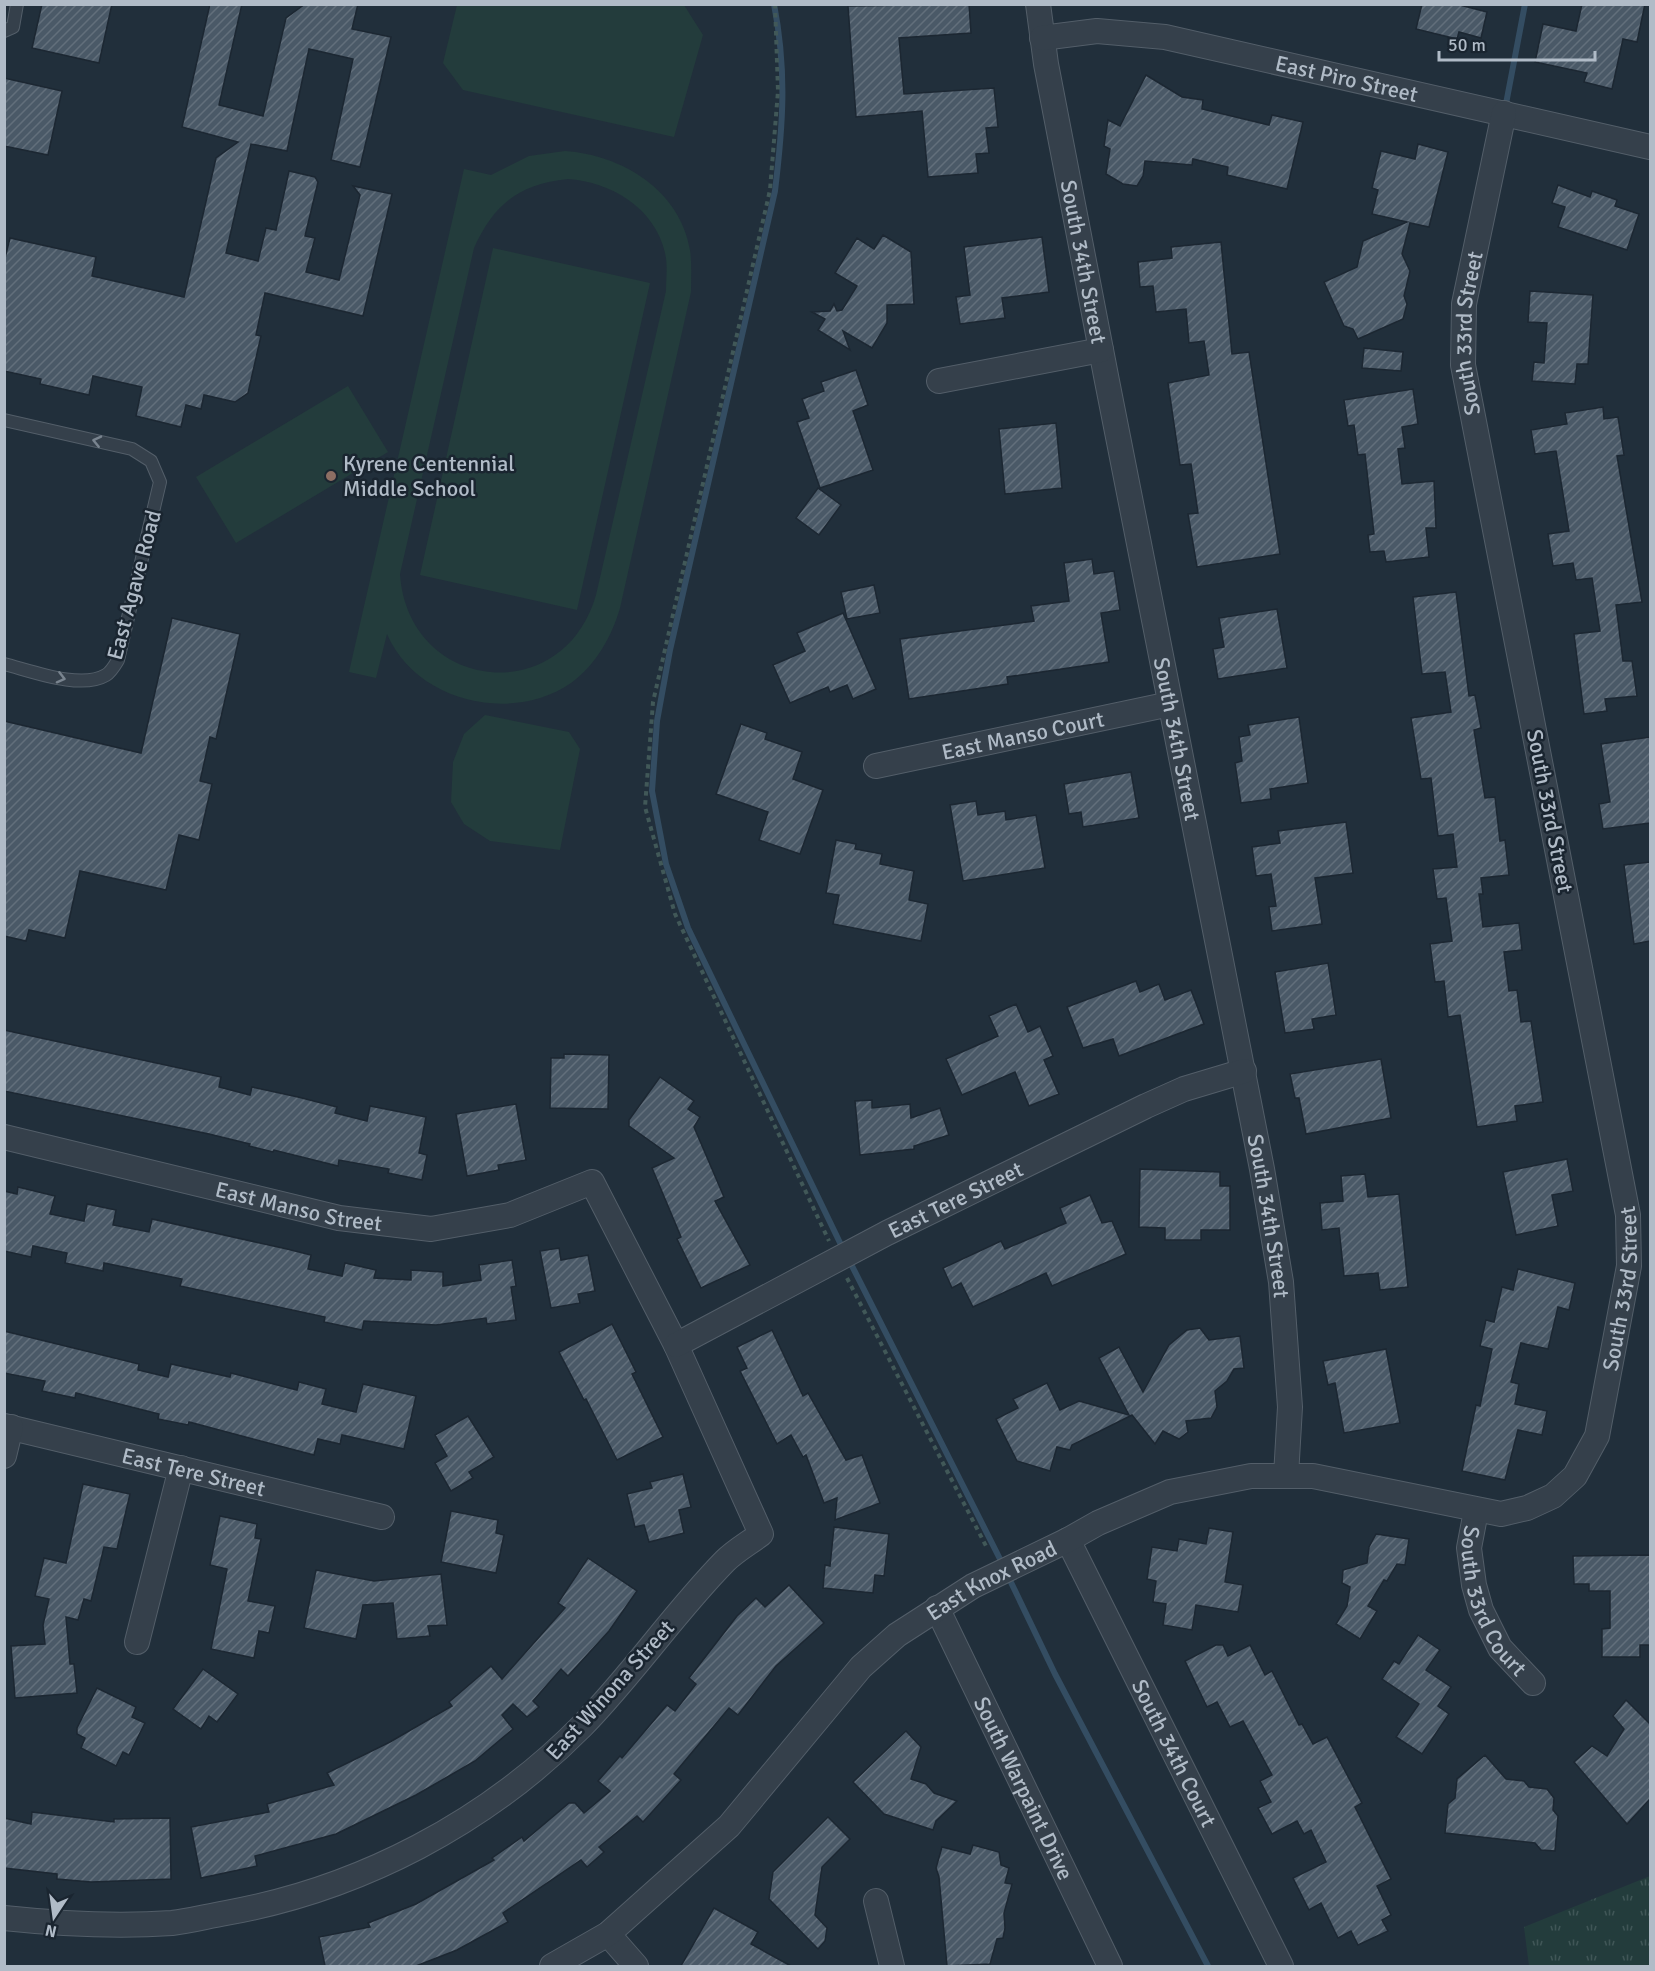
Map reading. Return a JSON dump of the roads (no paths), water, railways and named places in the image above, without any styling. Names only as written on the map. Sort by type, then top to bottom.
[{"type":"street","name":"South 34th Street","points":[[1038,4],[1042,38],[1101,350],[1244,1071],[1281,1282],[1290,1407],[1286,1476]]},
{"type":"street","name":"East Piro Street","points":[[1042,38],[1097,31],[1165,38],[1650,147]]},
{"type":"street","name":"South 33rd Street","points":[[1504,113],[1464,304],[1463,365],[1639,1214],[1597,1436],[1575,1476],[1553,1496]]},
{"type":"street","points":[[939,381],[1101,350]]},
{"type":"street","name":"East Manso Court","points":[[876,766],[1170,704]]},
{"type":"street","name":"East Tere Street","points":[[676,1345],[838,1260],[1146,1106],[1184,1089],[1244,1071]]},
{"type":"street","name":"East Manso Street","points":[[4,1137],[339,1218],[431,1229],[510,1215],[592,1182],[676,1345]]},
{"type":"street","name":"East Winona Street","points":[[4,1918],[66,1925],[175,1923],[266,1906],[319,1890],[410,1852],[505,1793],[549,1759],[584,1724],[726,1560],[761,1534],[676,1345]]},
{"type":"street","points":[[4,1456],[8,1427]]},
{"type":"street","name":"East Tere Street","points":[[8,1427],[382,1517]]},
{"type":"street","points":[[137,1642],[181,1468]]},
{"type":"street","name":"East Knox Road","points":[[552,1966],[608,1934],[729,1826],[861,1667],[897,1635],[973,1587],[1098,1523],[1170,1492],[1251,1476],[1313,1476],[1476,1511],[1501,1514],[1527,1508],[1553,1496]]},
{"type":"street","name":"South 33rd Court","points":[[1476,1511],[1469,1548],[1474,1585],[1481,1610],[1500,1648],[1533,1683]]},
{"type":"street","name":"South 34th Court","points":[[1068,1540],[1281,1966]]},
{"type":"street","name":"South Warpaint Drive","points":[[937,1608],[1110,1966]]},
{"type":"street","points":[[876,1901],[892,1966]]},
{"type":"street","points":[[608,1934],[636,1966]]},
{"type":"lane","points":[[4,31],[13,27],[17,4]]},
{"type":"lane","name":"East Agave Road","points":[[4,420],[132,449],[151,461],[160,482],[118,660],[109,674],[93,681],[73,680],[4,664]]},
{"type":"waterway","points":[[774,4],[782,75],[780,143],[775,191],[670,650],[657,721],[652,791],[666,864],[688,928],[843,1249]]},
{"type":"waterway","points":[[1505,109],[1525,4]]},
{"type":"waterway","points":[[848,1258],[1003,1565]]},
{"type":"waterway","points":[[1007,1574],[1055,1674],[1208,1966]]},
{"type":"place","name":"Kyrene Centennial Middle School","points":[[331,476]]}]
